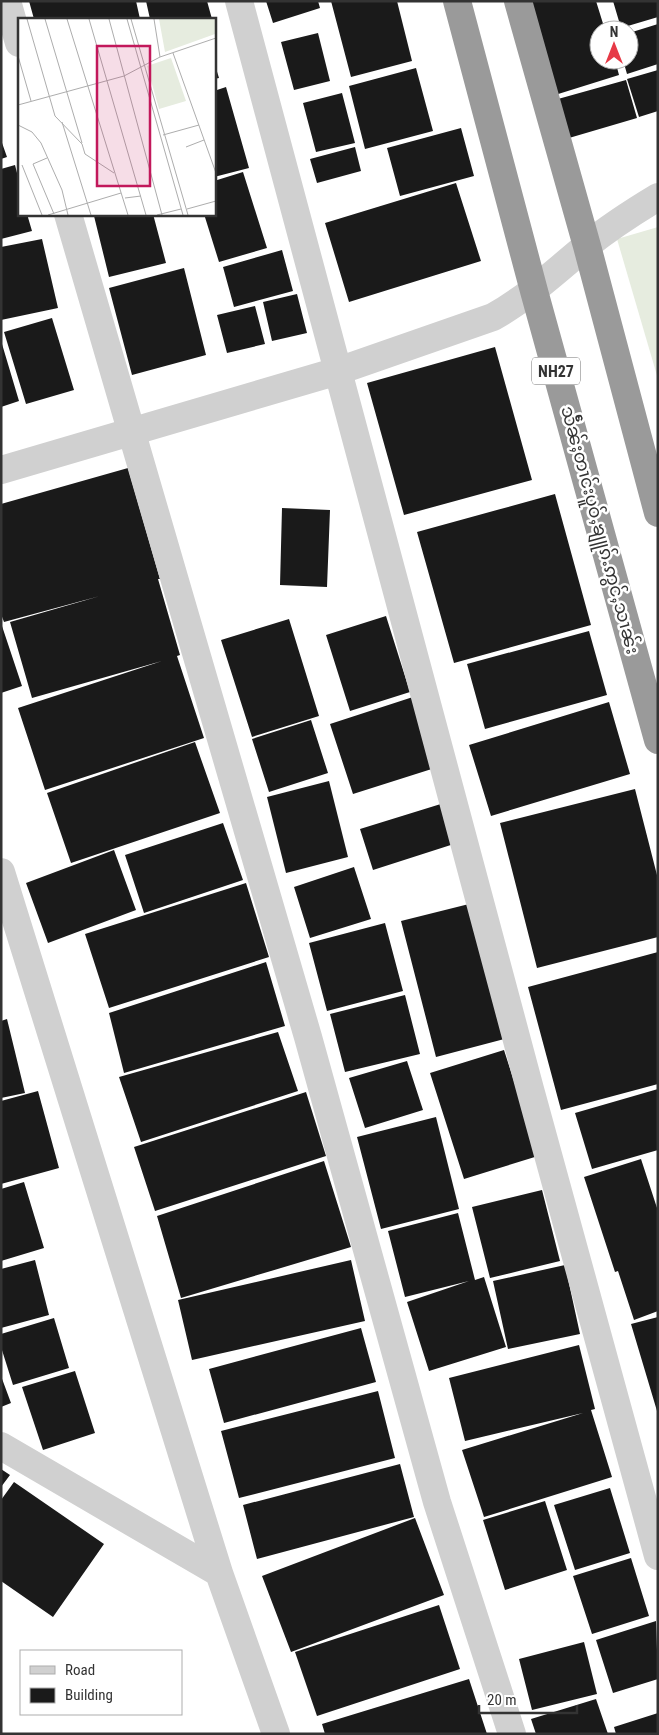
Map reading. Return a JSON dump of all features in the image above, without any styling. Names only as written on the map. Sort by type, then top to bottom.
[{"type":"highway","name":"သဵႅၼ်ႈတၢင်းပူဝ်ႇၶျူၵ်ႉဢွင်ႇသၢၼ်း","points":[[458,1],[534,290],[658,740]]},
{"type":"highway","points":[[518,1],[587,246],[658,513]]},
{"type":"street","points":[[7,1],[18,40]]},
{"type":"street","points":[[239,1],[533,1098],[658,1556]]},
{"type":"street","points":[[1,470],[338,371],[493,317],[516,305],[587,246],[658,197]]},
{"type":"street","points":[[68,215],[308,1037],[437,1502],[512,1734]]},
{"type":"street","points":[[1,872],[219,1573],[276,1734]]},
{"type":"street","points":[[1,1446],[219,1573]]},
{"type":"shaded area","points":[[658,227],[658,379],[617,239]]},
{"type":"building","points":[[29,1],[136,1],[140,18],[34,18]]},
{"type":"building","points":[[146,1],[207,1],[212,18],[150,18]]},
{"type":"building","points":[[266,1],[318,1],[320,8],[273,23]]},
{"type":"building","points":[[331,1],[397,1],[412,61],[351,77]]},
{"type":"building","points":[[526,1],[596,1],[602,20],[589,20],[589,70],[618,70],[619,75],[555,95]]},
{"type":"building","points":[[613,1],[658,1],[658,17],[639,23],[639,20],[619,20]]},
{"type":"building","points":[[658,24],[658,64],[627,74],[626,70],[639,70],[639,30]]},
{"type":"building","points":[[318,33],[330,81],[294,90],[281,42]]},
{"type":"building","points":[[215,65],[219,78],[215,79]]},
{"type":"building","points":[[416,68],[433,131],[365,149],[349,86]]},
{"type":"building","points":[[658,70],[658,111],[639,117],[627,79]]},
{"type":"building","points":[[626,80],[637,118],[569,138],[558,99]]},
{"type":"building","points":[[226,87],[249,168],[215,177],[215,91]]},
{"type":"building","points":[[342,93],[355,143],[316,152],[303,103]]},
{"type":"building","points":[[461,128],[474,176],[400,196],[387,148]]},
{"type":"building","points":[[1,140],[7,157],[1,159]]},
{"type":"building","points":[[355,147],[361,171],[317,183],[310,159]]},
{"type":"building","points":[[15,165],[18,177],[18,215],[27,215],[32,231],[1,239],[1,169]]},
{"type":"building","points":[[243,172],[267,248],[219,262],[204,215],[215,215],[215,181]]},
{"type":"building","points":[[456,183],[481,261],[349,302],[325,223]]},
{"type":"building","points":[[153,215],[166,263],[109,277],[94,216]]},
{"type":"building","points":[[42,239],[58,308],[1,320],[1,247]]},
{"type":"building","points":[[282,250],[293,291],[234,307],[223,267]]},
{"type":"building","points":[[184,268],[206,355],[132,375],[109,288]]},
{"type":"building","points":[[297,294],[307,333],[272,341],[263,302]]},
{"type":"building","points":[[255,306],[265,344],[227,353],[217,315]]},
{"type":"building","points":[[52,318],[74,390],[26,404],[4,332]]},
{"type":"building","points":[[1,345],[19,401],[1,407]]},
{"type":"building","points":[[495,347],[532,480],[404,515],[367,383]]},
{"type":"building","points":[[128,468],[180,655],[177,656],[204,738],[45,790],[18,708],[162,661],[32,698],[10,622],[100,596],[4,622],[1,614],[1,504]]},
{"type":"building","points":[[555,494],[591,625],[454,663],[417,532]]},
{"type":"building","points":[[282,508],[330,510],[327,587],[280,585]]},
{"type":"building","points":[[386,616],[410,692],[350,711],[326,635]]},
{"type":"building","points":[[289,619],[319,716],[252,737],[221,640]]},
{"type":"building","points":[[1,623],[22,686],[1,693]]},
{"type":"building","points":[[589,631],[607,695],[485,729],[467,664]]},
{"type":"building","points":[[416,696],[438,767],[353,794],[330,724]]},
{"type":"building","points":[[609,702],[630,774],[491,816],[469,745]]},
{"type":"building","points":[[311,720],[328,773],[269,792],[252,739]]},
{"type":"building","points":[[195,742],[220,813],[71,863],[47,793]]},
{"type":"building","points":[[329,781],[348,857],[286,873],[267,797]]},
{"type":"building","points":[[635,789],[658,879],[658,937],[537,968],[500,823]]},
{"type":"building","points":[[444,803],[457,843],[373,870],[360,829]]},
{"type":"building","points":[[223,823],[243,880],[144,913],[125,855]]},
{"type":"building","points":[[114,850],[136,910],[48,943],[26,883]]},
{"type":"building","points":[[354,867],[371,919],[310,938],[294,887]]},
{"type":"building","points":[[246,883],[269,957],[109,1008],[85,934]]},
{"type":"building","points":[[477,902],[512,1037],[436,1057],[401,921]]},
{"type":"building","points":[[385,923],[403,991],[327,1011],[309,943]]},
{"type":"building","points":[[658,952],[658,1084],[561,1110],[528,987]]},
{"type":"building","points":[[266,962],[285,1026],[124,1073],[109,1013]]},
{"type":"building","points":[[405,995],[420,1054],[345,1072],[330,1014]]},
{"type":"building","points":[[7,1019],[25,1093],[1,1098],[1,1021]]},
{"type":"building","points":[[278,1032],[298,1091],[141,1142],[119,1077]]},
{"type":"building","points":[[504,1050],[538,1156],[464,1179],[430,1073]]},
{"type":"building","points":[[407,1061],[423,1110],[365,1128],[349,1078]]},
{"type":"building","points":[[658,1089],[658,1150],[592,1169],[575,1113]]},
{"type":"building","points":[[38,1091],[59,1168],[1,1184],[1,1101]]},
{"type":"building","points":[[306,1092],[326,1156],[155,1211],[134,1147]]},
{"type":"building","points":[[436,1117],[459,1209],[381,1229],[357,1137]]},
{"type":"building","points":[[641,1159],[658,1211],[658,1311],[634,1320],[618,1271],[615,1272],[584,1177]]},
{"type":"building","points":[[324,1161],[351,1247],[181,1298],[157,1216]]},
{"type":"building","points":[[24,1182],[44,1248],[1,1261],[1,1189]]},
{"type":"building","points":[[542,1190],[560,1261],[490,1278],[472,1207]]},
{"type":"building","points":[[458,1213],[475,1280],[484,1277],[506,1347],[429,1371],[407,1302],[469,1281],[405,1297],[388,1231]]},
{"type":"building","points":[[35,1260],[49,1315],[1,1328],[1,1269]]},
{"type":"building","points":[[351,1260],[365,1321],[192,1360],[178,1300]]},
{"type":"building","points":[[565,1265],[580,1334],[508,1349],[493,1281]]},
{"type":"building","points":[[658,1317],[658,1411],[657,1411],[631,1324]]},
{"type":"building","points":[[54,1318],[69,1368],[13,1385],[1,1347],[1,1334]]},
{"type":"building","points":[[361,1328],[376,1382],[224,1423],[209,1369]]},
{"type":"building","points":[[579,1345],[595,1409],[591,1410],[612,1477],[484,1517],[462,1450],[583,1413],[465,1441],[449,1378]]},
{"type":"building","points":[[75,1371],[95,1433],[43,1450],[22,1387]]},
{"type":"building","points":[[1,1376],[11,1403],[1,1407]]},
{"type":"building","points":[[378,1391],[395,1458],[239,1498],[221,1431]]},
{"type":"building","points":[[400,1464],[414,1517],[257,1559],[243,1505]]},
{"type":"building","points":[[1,1469],[10,1475],[1,1487]]},
{"type":"building","points":[[14,1482],[104,1544],[53,1617],[1,1581],[1,1500]]},
{"type":"building","points":[[610,1488],[630,1553],[575,1570],[554,1505]]},
{"type":"building","points":[[545,1501],[567,1570],[505,1590],[483,1520]]},
{"type":"building","points":[[415,1518],[444,1595],[291,1652],[262,1576]]},
{"type":"building","points":[[631,1558],[649,1616],[592,1634],[573,1576]]},
{"type":"building","points":[[439,1605],[460,1669],[317,1716],[295,1652]]},
{"type":"building","points":[[656,1621],[658,1679],[613,1693],[596,1640]]},
{"type":"building","points":[[584,1642],[597,1694],[532,1710],[519,1659]]},
{"type":"building","points":[[469,1679],[487,1734],[325,1734],[322,1724]]},
{"type":"building","points":[[596,1699],[608,1734],[536,1734],[531,1719]]},
{"type":"building","points":[[658,1713],[658,1734],[616,1734],[614,1727]]}]
